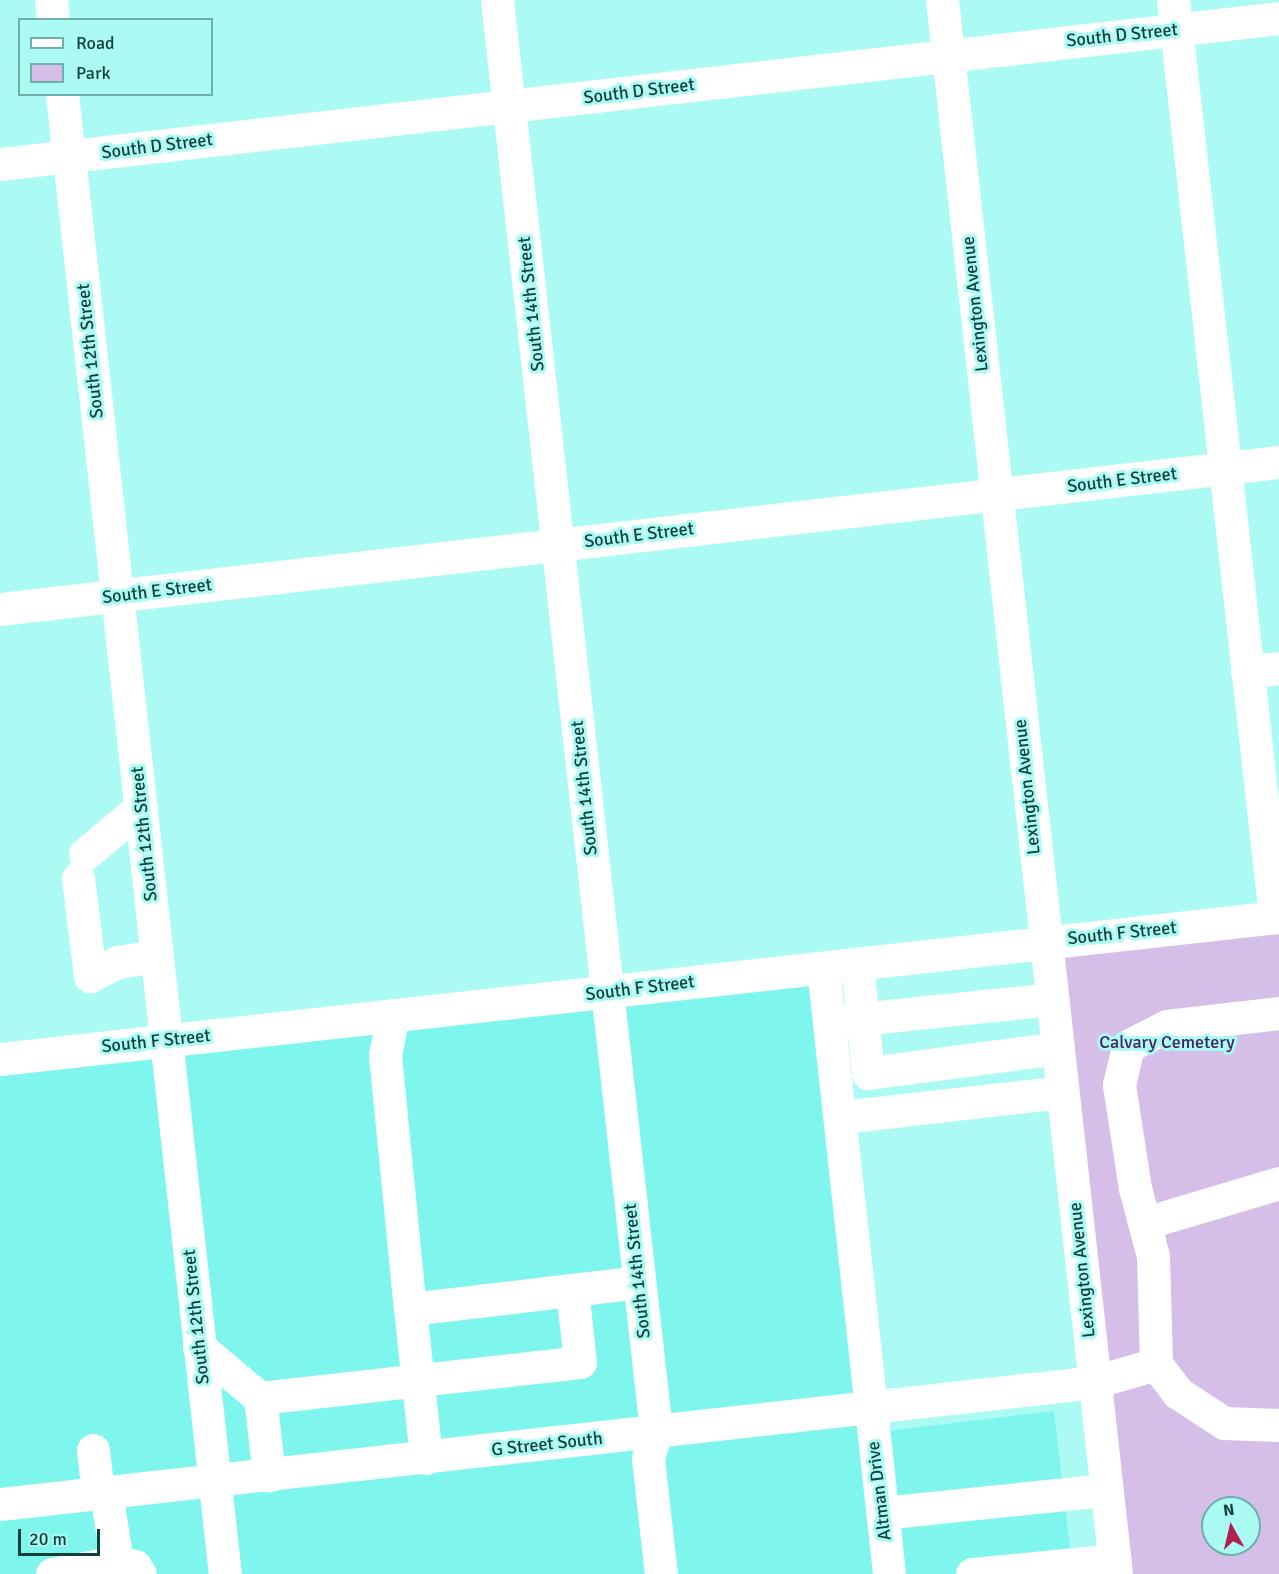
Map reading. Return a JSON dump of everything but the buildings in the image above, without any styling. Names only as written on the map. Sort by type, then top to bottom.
[{"type":"street","points":[[51,0],[53,18]]},
{"type":"street","name":"South 14th Street","points":[[497,0],[656,1432],[648,1459],[661,1574]]},
{"type":"street","name":"Lexington Avenue","points":[[942,0],[1044,942],[1115,1567]]},
{"type":"street","points":[[1174,15],[1246,672],[1277,917]]},
{"type":"street","name":"South D Street","points":[[0,164],[948,54],[1174,15],[1279,18]]},
{"type":"street","name":"South 12th Street","points":[[62,96],[225,1574]]},
{"type":"street","name":"South E Street","points":[[0,609],[1279,462]]},
{"type":"street","points":[[1246,672],[1279,668]]},
{"type":"street","points":[[141,807],[81,866],[90,976],[117,962],[157,956]]},
{"type":"street","name":"South F Street","points":[[0,1059],[1277,917]]},
{"type":"street","points":[[857,964],[868,1073],[1057,1048]]},
{"type":"street","name":"Altman Drive","points":[[823,968],[842,1116],[869,1408],[882,1513],[883,1571]]},
{"type":"street","points":[[829,1021],[1052,999]]},
{"type":"street","points":[[1279,1013],[1167,1026],[1128,1046],[1119,1084],[1145,1223],[1154,1256],[1156,1364],[1178,1393],[1224,1423],[1279,1425]]},
{"type":"street","points":[[393,1016],[385,1055],[426,1458]]},
{"type":"street","points":[[842,1116],[1062,1092]]},
{"type":"street","points":[[1145,1223],[1279,1183]]},
{"type":"street","points":[[410,1309],[639,1282]]},
{"type":"street","points":[[260,1398],[580,1362],[572,1290]]},
{"type":"street","points":[[199,1347],[260,1398],[269,1475]]},
{"type":"street","name":"G Street South","points":[[0,1504],[1094,1382],[1156,1364]]},
{"type":"street","points":[[52,1574],[129,1568],[102,1493],[93,1450]]},
{"type":"street","points":[[882,1513],[1106,1490]]},
{"type":"street","points":[[972,1574],[1115,1567]]},
{"type":"shaded area","points":[[833,976],[887,1431],[1054,1411],[1073,1574],[0,1574],[0,1073]]},
{"type":"green space","name":"Calvary Cemetery","points":[[1279,916],[1279,1574],[1116,1574],[1044,942]]}]
